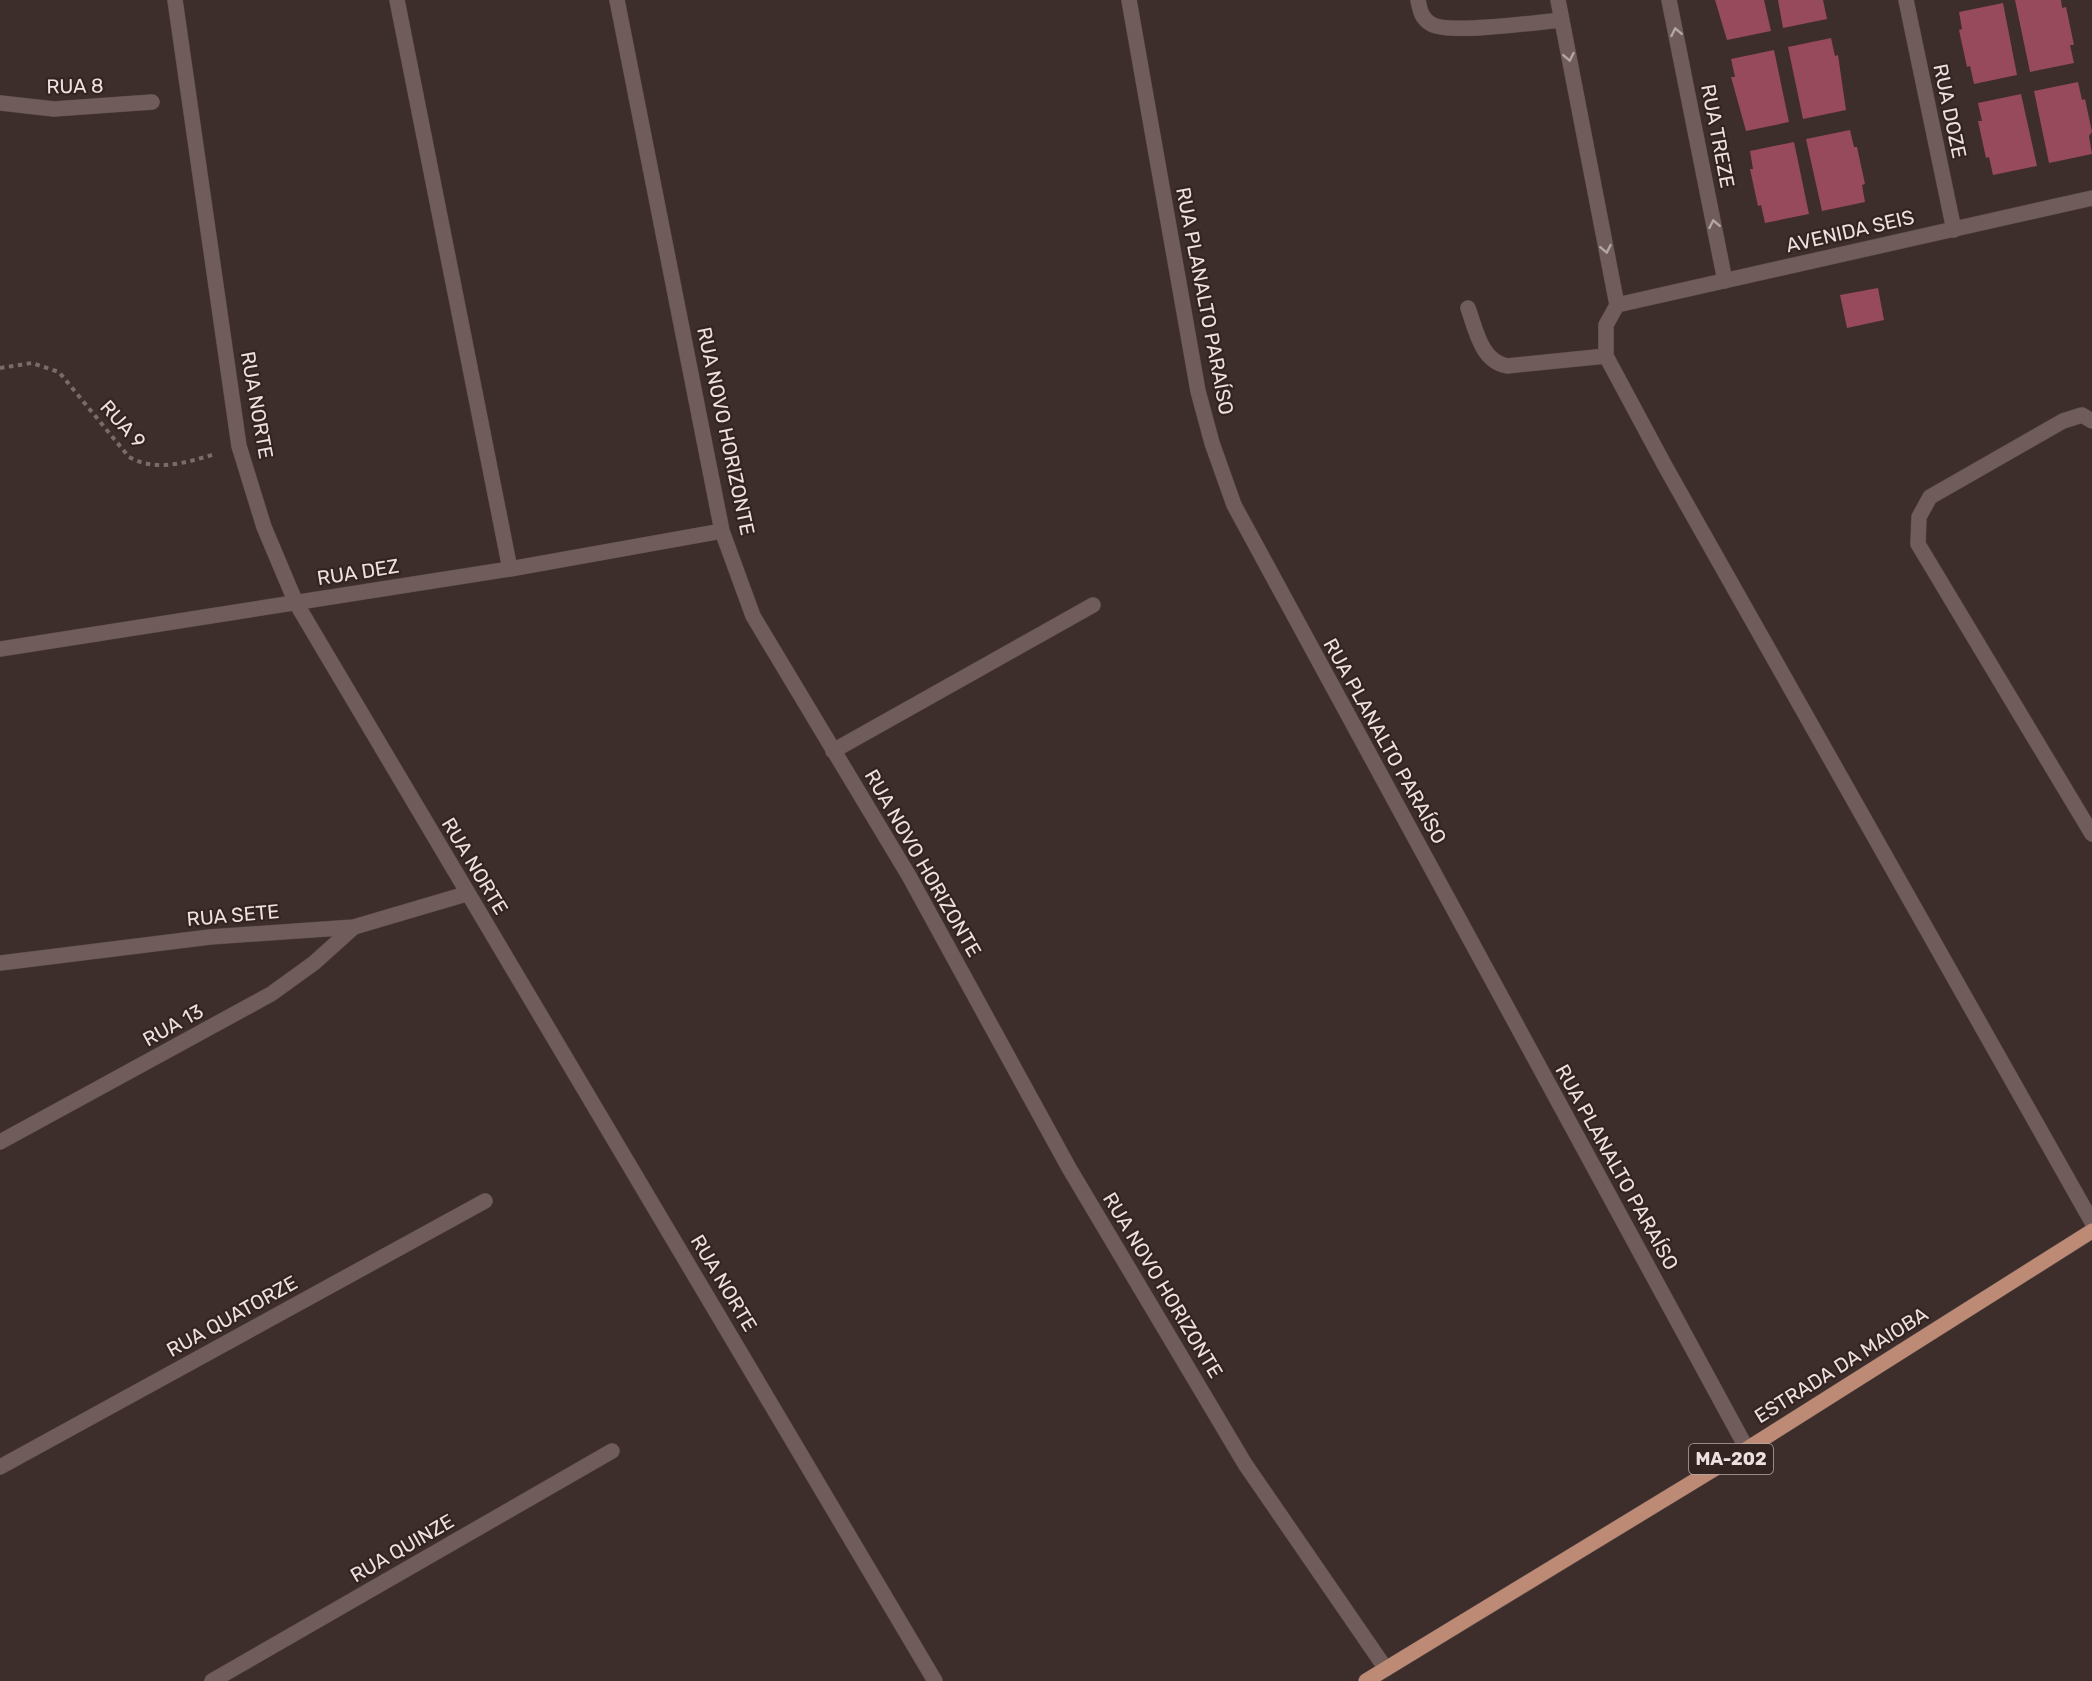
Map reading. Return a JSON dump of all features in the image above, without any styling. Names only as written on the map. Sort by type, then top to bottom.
[{"type":"main road","name":"ESTRADA DA MAIOBA","points":[[1366,1681],[1747,1449],[2092,1231]]},
{"type":"street","name":"RUA NORTE","points":[[175,0],[239,446],[264,527],[296,603],[466,894],[600,1115],[935,1681]]},
{"type":"street","points":[[397,0],[510,569]]},
{"type":"street","name":"RUA NOVO HORIZONTE","points":[[617,0],[722,531],[753,616],[909,876],[1069,1168],[1245,1464],[1386,1669]]},
{"type":"street","name":"RUA PLANALTO PARAÍSO","points":[[1130,0],[1197,391],[1234,505],[1747,1449]]},
{"type":"street","points":[[1418,0],[1421,15],[1431,25],[1450,29],[1562,20]]},
{"type":"street","points":[[1558,0],[1617,305],[1606,325],[1606,356],[1665,466],[2092,1222]]},
{"type":"street","name":"RUA TREZE","points":[[1669,0],[1725,281]]},
{"type":"street","name":"RUA DOZE","points":[[1906,0],[1953,230]]},
{"type":"street","name":"RUA 8","points":[[0,103],[54,109],[152,102]]},
{"type":"street","name":"AVENIDA SEIS","points":[[1617,305],[2092,198]]},
{"type":"street","points":[[1468,308],[1483,348],[1498,364],[1508,366],[1606,356]]},
{"type":"street","points":[[2092,421],[2082,415],[2063,421],[1930,497],[1919,517],[1918,544],[2092,834]]},
{"type":"street","name":"RUA DEZ","points":[[0,649],[510,569],[722,531]]},
{"type":"street","points":[[834,751],[1094,605]]},
{"type":"street","name":"RUA SETE","points":[[0,963],[210,938],[354,927],[466,894]]},
{"type":"street","name":"RUA 13","points":[[0,1142],[272,994],[314,963],[354,927]]},
{"type":"street","name":"RUA QUATORZE","points":[[0,1467],[485,1201]]},
{"type":"street","name":"RUA QUINZE","points":[[212,1681],[612,1451]]},
{"type":"path","name":"RUA 9","points":[[0,368],[32,363],[58,372],[129,457],[140,463],[151,465],[185,463],[239,446]]},
{"type":"building","points":[[1715,0],[1764,0],[1771,31],[1727,40]]},
{"type":"building","points":[[1778,0],[1823,0],[1827,19],[1783,28]]},
{"type":"building","points":[[2015,0],[2061,0],[2062,8],[2066,7],[2074,45],[2070,45],[2074,63],[2030,72]]},
{"type":"building","points":[[2003,3],[2017,75],[1974,84],[1970,66],[1967,67],[1959,30],[1962,29],[1959,12]]},
{"type":"building","points":[[1831,38],[1835,56],[1838,55],[1846,110],[1803,119],[1788,47]]},
{"type":"building","points":[[1774,50],[1789,122],[1746,131],[1731,77],[1735,77],[1731,59]]},
{"type":"building","points":[[2078,82],[2082,100],[2085,99],[2092,132],[2089,136],[2092,154],[2049,163],[2034,91]]},
{"type":"building","points":[[2021,94],[2037,166],[1993,175],[1989,157],[1986,158],[1978,121],[1982,121],[1978,103]]},
{"type":"building","points":[[1850,130],[1854,147],[1857,147],[1865,184],[1862,185],[1865,202],[1822,211],[1806,139]]},
{"type":"building","points":[[1794,142],[1809,214],[1765,223],[1761,205],[1758,206],[1750,169],[1753,169],[1750,151]]},
{"type":"building","points":[[1878,288],[1884,320],[1847,328],[1840,295]]}]
